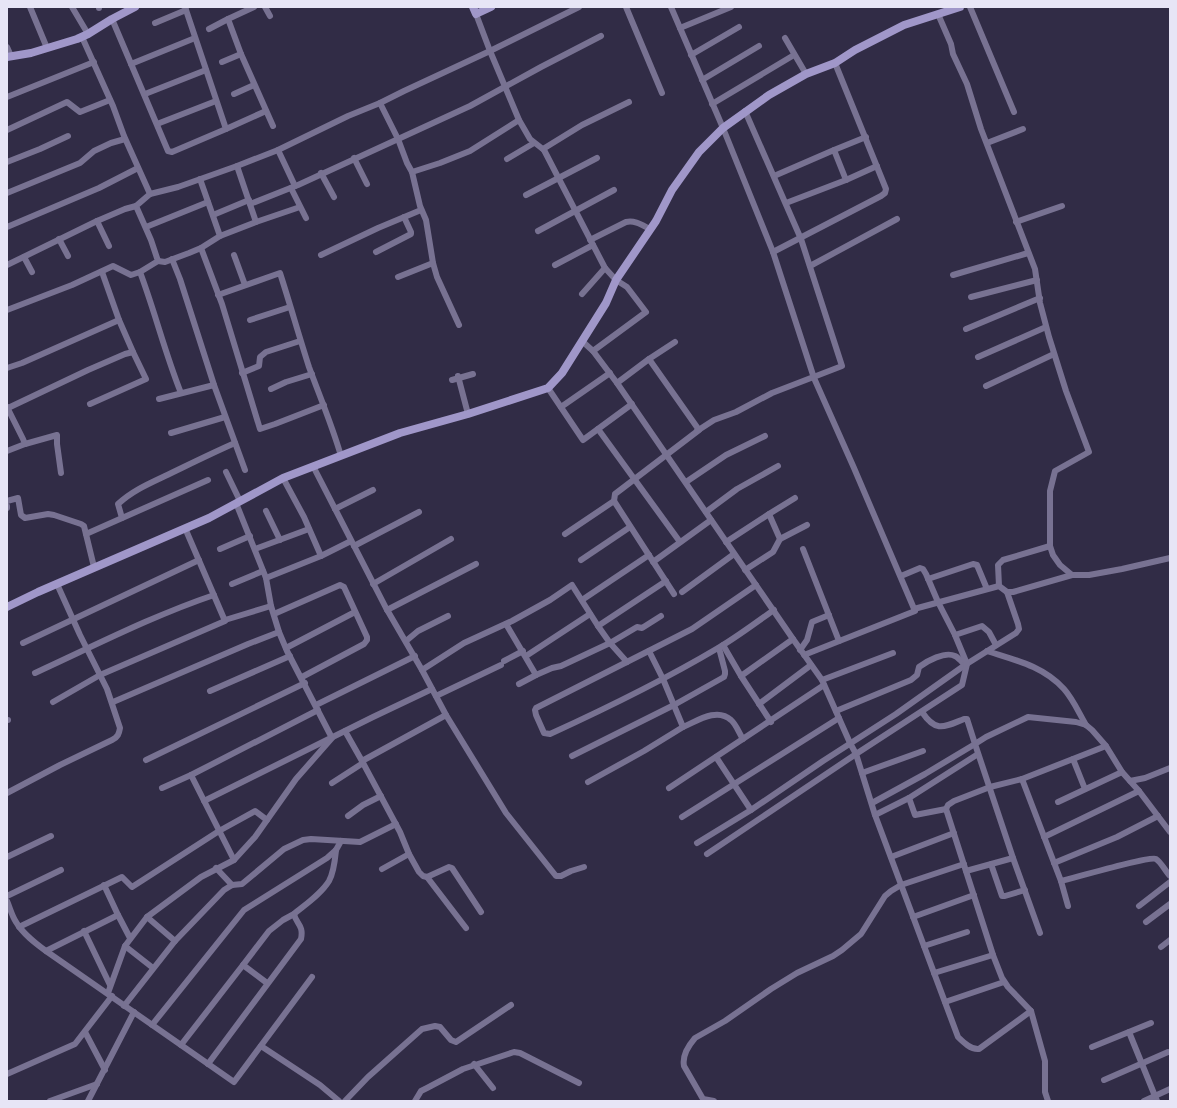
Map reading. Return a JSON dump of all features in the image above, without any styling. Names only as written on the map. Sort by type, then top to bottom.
[{"type":"street","points":[[30,7],[47,48]]},
{"type":"street","points":[[72,7],[85,36],[125,139],[150,194]]},
{"type":"street","points":[[7,47],[9,56],[31,53],[85,36],[112,18],[136,7]]},
{"type":"street","points":[[209,28],[254,7]]},
{"type":"street","points":[[265,7],[270,16]]},
{"type":"street","points":[[491,7],[475,10],[504,87],[519,120],[530,139],[543,149],[605,268],[616,280],[627,286],[646,312],[593,351]]},
{"type":"street","points":[[7,265],[125,208],[136,206],[150,194],[178,187],[278,150],[348,116],[380,104],[404,90],[490,51],[579,7]]},
{"type":"street","points":[[626,7],[662,93]]},
{"type":"street","points":[[671,7],[723,128],[773,252],[814,378],[914,609]]},
{"type":"street","points":[[680,28],[731,7]]},
{"type":"street","points":[[7,607],[94,567],[208,518],[283,478],[400,433],[468,414],[548,388],[562,373],[606,303],[616,280],[656,221],[672,190],[699,152],[723,128],[769,95],[806,74],[835,63],[855,50],[904,25],[960,7]]},
{"type":"street","points":[[970,7],[1014,112]]},
{"type":"street","points":[[155,23],[186,8],[226,129]]},
{"type":"street","points":[[938,14],[951,44],[953,54],[967,84],[986,143],[1035,269],[1046,327],[1066,391],[1089,452],[1054,471],[1050,491],[1050,546],[1053,555],[1060,565],[1072,574]]},
{"type":"street","points":[[112,18],[170,152],[266,111]]},
{"type":"street","points":[[228,20],[254,85],[273,126]]},
{"type":"street","points":[[691,55],[739,27]]},
{"type":"street","points":[[213,215],[293,187],[470,106],[601,36]]},
{"type":"street","points":[[131,64],[195,38]]},
{"type":"street","points":[[785,38],[806,74]]},
{"type":"street","points":[[702,80],[759,46]]},
{"type":"street","points":[[222,62],[241,54]]},
{"type":"street","points":[[712,104],[794,55]]},
{"type":"street","points":[[7,97],[94,62]]},
{"type":"street","points":[[773,252],[801,239],[885,193],[886,190],[885,184],[835,63]]},
{"type":"street","points":[[145,94],[206,70]]},
{"type":"street","points":[[234,94],[254,85]]},
{"type":"street","points":[[7,130],[67,102],[80,112],[110,100]]},
{"type":"street","points":[[157,124],[216,101]]},
{"type":"street","points":[[543,149],[582,125],[629,102]]},
{"type":"street","points":[[380,104],[398,139],[412,172],[415,188],[426,220],[433,263],[437,277],[459,325]]},
{"type":"street","points":[[674,594],[614,501],[615,494],[634,478],[714,420],[736,412],[772,393],[842,366],[801,239],[746,111]]},
{"type":"street","points":[[412,172],[470,151],[519,120]]},
{"type":"street","points":[[986,143],[1023,129]]},
{"type":"street","points":[[7,162],[40,150],[68,136]]},
{"type":"street","points":[[774,176],[866,137]]},
{"type":"street","points":[[7,193],[80,163],[94,151],[111,143],[125,139]]},
{"type":"street","points":[[507,159],[534,143]]},
{"type":"street","points":[[278,150],[300,207],[306,218]]},
{"type":"street","points":[[834,150],[846,180]]},
{"type":"street","points":[[354,158],[367,184]]},
{"type":"street","points":[[526,195],[597,158]]},
{"type":"street","points":[[237,166],[256,222]]},
{"type":"street","points":[[786,203],[846,180],[877,166]]},
{"type":"street","points":[[7,227],[99,188],[138,168]]},
{"type":"street","points":[[321,173],[334,197]]},
{"type":"street","points":[[200,179],[220,236]]},
{"type":"street","points":[[538,231],[614,190]]},
{"type":"street","points":[[146,227],[208,202]]},
{"type":"street","points":[[136,206],[146,227],[158,261]]},
{"type":"street","points":[[1016,222],[1062,206]]},
{"type":"street","points":[[7,310],[102,272],[113,266],[131,275],[140,272],[158,261],[166,262],[202,248],[220,236],[300,207]]},
{"type":"street","points":[[321,256],[422,210]]},
{"type":"street","points":[[376,252],[410,234],[411,232],[404,217]]},
{"type":"street","points":[[810,266],[898,219]]},
{"type":"street","points":[[97,221],[109,246]]},
{"type":"street","points":[[555,265],[630,221],[634,221],[650,230]]},
{"type":"street","points":[[60,239],[68,256]]},
{"type":"street","points":[[202,248],[222,304],[260,429],[324,405]]},
{"type":"street","points":[[953,275],[1028,253]]},
{"type":"street","points":[[234,255],[245,285]]},
{"type":"street","points":[[24,257],[32,272]]},
{"type":"street","points":[[172,259],[180,279],[225,417],[246,470]]},
{"type":"street","points":[[398,278],[433,263]]},
{"type":"street","points":[[582,294],[605,268]]},
{"type":"street","points":[[90,404],[146,380],[119,320],[102,272]]},
{"type":"street","points":[[140,272],[181,393]]},
{"type":"street","points":[[218,295],[280,273],[300,341],[333,427],[342,456]]},
{"type":"street","points":[[971,297],[1036,280]]},
{"type":"street","points":[[966,329],[1040,298]]},
{"type":"street","points":[[250,320],[290,307]]},
{"type":"street","points":[[7,368],[22,363],[119,320]]},
{"type":"street","points":[[978,357],[1046,327]]},
{"type":"street","points":[[242,373],[257,368],[259,366],[260,357],[266,352],[300,341]]},
{"type":"street","points":[[582,341],[593,351],[617,382],[823,682],[856,754],[875,815],[958,1037],[976,1050],[981,1048],[1031,1011]]},
{"type":"street","points":[[617,382],[675,342]]},
{"type":"street","points":[[25,444],[7,407],[88,370],[133,352]]},
{"type":"street","points":[[986,386],[1054,354]]},
{"type":"street","points":[[649,359],[699,430],[697,431]]},
{"type":"street","points":[[561,407],[610,373]]},
{"type":"street","points":[[271,388],[312,374]]},
{"type":"street","points":[[468,414],[456,378],[473,374]]},
{"type":"street","points":[[159,399],[214,385]]},
{"type":"street","points":[[548,388],[583,440],[632,404]]},
{"type":"street","points":[[170,433],[225,417]]},
{"type":"street","points":[[598,429],[680,542]]},
{"type":"street","points":[[7,451],[57,435],[61,473]]},
{"type":"street","points":[[686,482],[726,455],[765,436]]},
{"type":"street","points":[[122,518],[118,504],[127,496],[187,464],[235,443]]},
{"type":"street","points":[[313,466],[387,610],[406,641],[446,715],[506,814],[558,877],[570,871],[584,867]]},
{"type":"street","points":[[706,512],[737,489],[778,466]]},
{"type":"street","points":[[226,472],[264,571],[271,606],[279,632],[332,738]]},
{"type":"street","points":[[283,478],[321,556]]},
{"type":"street","points":[[86,534],[208,480]]},
{"type":"street","points":[[335,510],[373,490]]},
{"type":"street","points":[[7,501],[16,498],[19,499],[22,517],[54,515],[82,524],[94,567]]},
{"type":"street","points":[[726,542],[795,498]]},
{"type":"street","points":[[565,534],[614,501]]},
{"type":"street","points":[[266,511],[280,540]]},
{"type":"street","points":[[266,578],[353,544],[419,512]]},
{"type":"street","points":[[769,514],[780,539]]},
{"type":"street","points":[[654,562],[711,520]]},
{"type":"street","points":[[745,570],[773,552],[780,539],[807,525]]},
{"type":"street","points":[[581,560],[630,527]]},
{"type":"street","points":[[185,528],[224,620]]},
{"type":"street","points":[[255,549],[309,529]]},
{"type":"street","points":[[220,549],[250,536]]},
{"type":"street","points":[[374,584],[451,539]]},
{"type":"street","points":[[999,586],[998,565],[1003,560],[1050,546]]},
{"type":"street","points":[[802,550],[839,641]]},
{"type":"street","points":[[682,592],[734,554]]},
{"type":"street","points":[[582,600],[649,555]]},
{"type":"street","points":[[1007,592],[1013,592],[1072,574],[1089,575],[1170,558]]},
{"type":"street","points":[[23,642],[199,560]]},
{"type":"street","points":[[387,610],[476,564]]},
{"type":"street","points":[[928,579],[972,564],[977,565],[980,569],[987,589]]},
{"type":"street","points":[[707,854],[962,685],[966,664],[955,636],[924,571],[920,568],[901,576]]},
{"type":"street","points":[[232,584],[264,571]]},
{"type":"street","points":[[598,626],[666,581]]},
{"type":"street","points":[[7,792],[60,764],[117,737],[120,728],[113,702],[57,584]]},
{"type":"street","points":[[146,760],[303,680],[366,642],[367,637],[344,587],[340,585],[274,614]]},
{"type":"street","points":[[422,670],[464,643],[506,624],[550,600],[572,585],[610,643],[627,662]]},
{"type":"street","points":[[756,585],[692,628],[536,708],[536,715],[544,733],[550,734],[663,679],[721,646],[774,610]]},
{"type":"street","points":[[802,652],[839,641],[915,611],[914,609],[999,586]]},
{"type":"street","points":[[697,843],[751,810],[850,743],[896,714],[966,664],[1016,633],[1019,629],[1018,624],[1007,592],[999,586]]},
{"type":"street","points":[[35,673],[156,618],[214,595]]},
{"type":"street","points":[[53,702],[100,675],[164,648],[224,620],[271,606]]},
{"type":"street","points":[[286,648],[355,612]]},
{"type":"street","points":[[436,696],[502,663],[524,654],[590,614]]},
{"type":"street","points":[[802,652],[812,622],[829,615]]},
{"type":"street","points":[[406,641],[418,631],[448,616]]},
{"type":"street","points":[[519,684],[536,675],[561,666],[610,643],[637,628],[642,628],[661,616]]},
{"type":"street","points":[[506,624],[536,675]]},
{"type":"street","points":[[955,636],[982,626],[989,632],[996,646]]},
{"type":"street","points":[[113,702],[279,632]]},
{"type":"street","points":[[741,676],[793,639]]},
{"type":"street","points":[[721,646],[770,722]]},
{"type":"street","points":[[572,756],[674,705],[724,677],[726,671],[721,646]]},
{"type":"street","points":[[649,651],[663,679],[683,727]]},
{"type":"street","points":[[987,651],[1031,665],[1046,674],[1064,689],[1086,725],[1106,746],[1122,772],[1139,791],[1170,832]]},
{"type":"street","points":[[669,788],[770,722],[823,682],[893,653]]},
{"type":"street","points":[[836,711],[911,680],[917,675],[919,667],[936,658],[946,655],[955,656],[966,664]]},
{"type":"street","points":[[210,692],[290,656]]},
{"type":"street","points":[[162,788],[191,775],[414,656]]},
{"type":"street","points":[[759,704],[811,665]]},
{"type":"street","points":[[204,801],[432,689]]},
{"type":"street","points":[[922,712],[926,718],[940,727],[967,719],[1013,858],[1040,933]]},
{"type":"street","points":[[588,782],[644,751],[683,727],[712,715],[721,714],[731,720],[743,739]]},
{"type":"street","points":[[332,783],[362,762],[446,715]]},
{"type":"street","points":[[872,803],[986,737],[1028,717],[1076,722],[1086,725]]},
{"type":"street","points":[[682,817],[839,718]]},
{"type":"street","points":[[345,731],[396,824],[409,854],[419,872],[426,877],[466,928]]},
{"type":"street","points":[[7,1074],[75,1044],[110,995],[110,985],[125,946],[147,917],[201,876],[234,860],[255,837],[296,779],[332,738]]},
{"type":"street","points":[[909,798],[915,815],[946,809],[948,805],[954,801],[990,787],[1022,779],[1106,746]]},
{"type":"street","points":[[862,772],[923,751]]},
{"type":"street","points":[[875,815],[909,798],[978,754]]},
{"type":"street","points":[[716,757],[751,810]]},
{"type":"street","points":[[1073,758],[1084,789]]},
{"type":"street","points":[[1130,781],[1145,778],[1170,768]]},
{"type":"street","points":[[1058,802],[1122,772]]},
{"type":"street","points":[[191,775],[234,860]]},
{"type":"street","points":[[1022,779],[1061,881],[1068,906]]},
{"type":"street","points":[[1044,837],[1139,791]]},
{"type":"street","points":[[348,816],[363,805],[381,796]]},
{"type":"street","points":[[946,809],[993,955],[1004,982],[1031,1011],[1045,1061],[1045,1092],[1048,1101]]},
{"type":"street","points":[[19,927],[122,877],[132,888],[219,831],[255,811],[267,820]]},
{"type":"street","points":[[1054,863],[1117,837],[1158,816]]},
{"type":"street","points":[[124,1006],[176,941],[224,890],[232,885],[242,884],[284,849],[306,838],[360,842],[396,824]]},
{"type":"street","points":[[891,858],[954,833]]},
{"type":"street","points":[[7,857],[51,836]]},
{"type":"street","points":[[181,1045],[269,931],[283,920],[294,914],[321,891],[329,881],[334,865],[336,850],[341,841]]},
{"type":"street","points":[[152,1025],[244,910],[317,865],[336,850]]},
{"type":"street","points":[[382,869],[409,854]]},
{"type":"street","points":[[966,871],[1013,858]]},
{"type":"street","points":[[1061,881],[1126,864],[1154,859],[1158,861],[1170,876]]},
{"type":"street","points":[[714,1101],[707,1100],[701,1096],[684,1066],[684,1057],[695,1038],[725,1021],[797,973],[833,956],[842,950],[860,934],[885,896],[891,891],[901,885],[964,864]]},
{"type":"street","points":[[991,864],[1002,896],[1025,890]]},
{"type":"street","points":[[426,877],[449,867],[452,868],[481,912]]},
{"type":"street","points":[[216,868],[232,885]]},
{"type":"street","points":[[7,896],[61,870]]},
{"type":"street","points":[[1140,906],[1170,882]]},
{"type":"street","points":[[104,885],[130,938]]},
{"type":"street","points":[[913,917],[974,895]]},
{"type":"street","points":[[7,901],[19,927],[46,951],[234,1082],[312,977]]},
{"type":"street","points":[[1146,922],[1170,904]]},
{"type":"street","points":[[208,1064],[301,939],[302,932],[294,914]]},
{"type":"street","points":[[46,951],[118,915]]},
{"type":"street","points":[[147,917],[176,941]]},
{"type":"street","points":[[84,931],[110,985]]},
{"type":"street","points":[[924,946],[967,932]]},
{"type":"street","points":[[1161,947],[1170,940]]},
{"type":"street","points":[[125,946],[153,968]]},
{"type":"street","points":[[934,973],[993,955]]},
{"type":"street","points":[[243,964],[267,983]]},
{"type":"street","points":[[945,1002],[1004,982]]},
{"type":"street","points":[[345,1101],[368,1077],[422,1029],[435,1026],[440,1027],[451,1040],[456,1042],[511,1005]]},
{"type":"street","points":[[88,1101],[134,1012]]},
{"type":"street","points":[[1092,1047],[1151,1022]]},
{"type":"street","points":[[85,1032],[105,1070]]},
{"type":"street","points":[[1129,1032],[1156,1098]]},
{"type":"street","points":[[261,1046],[320,1085],[339,1101]]},
{"type":"street","points":[[415,1101],[421,1091],[474,1064],[486,1062],[508,1052],[520,1053],[579,1083]]},
{"type":"street","points":[[1104,1080],[1168,1052]]},
{"type":"street","points":[[474,1064],[493,1088]]},
{"type":"street","points":[[50,1101],[97,1084]]},
{"type":"street","points":[[1144,1101],[1156,1098],[1170,1089]]}]
